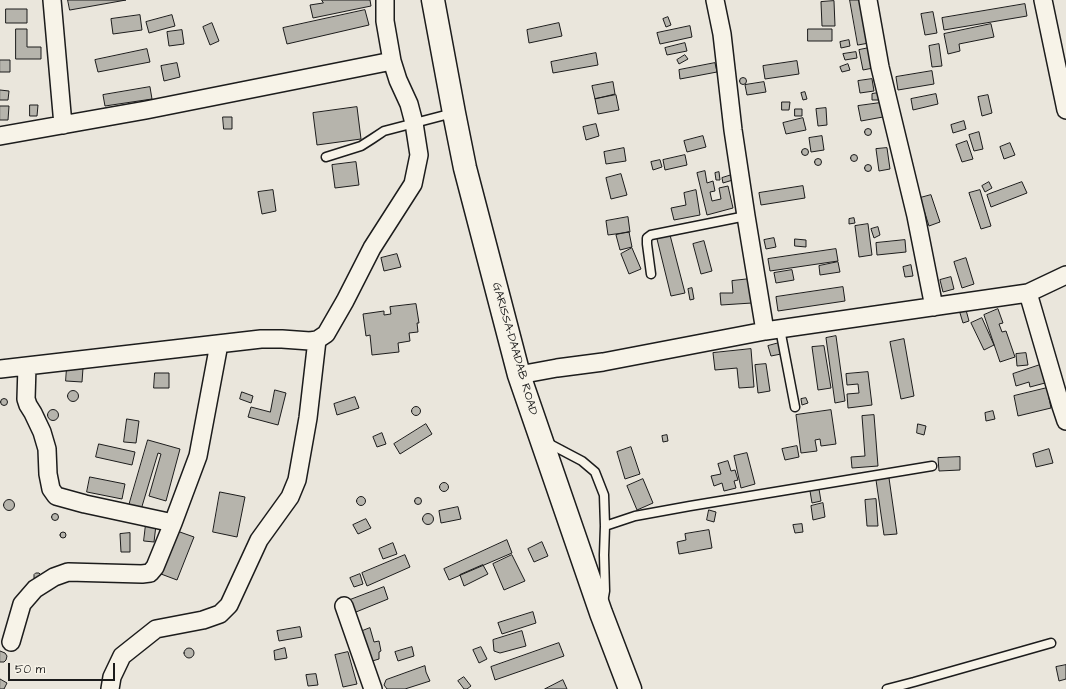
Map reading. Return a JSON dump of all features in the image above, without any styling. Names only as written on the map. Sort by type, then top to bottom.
[{"type":"highway","name":"GARISSA-DAADAB ROAD","points":[[433,0],[465,168],[519,375],[601,613],[630,689]]},
{"type":"street","points":[[52,0],[63,125]]},
{"type":"street","points":[[0,369],[261,339],[310,341],[317,340],[326,334],[372,248],[413,184],[419,154],[414,122],[409,104],[398,80],[392,61],[385,21],[384,0]]},
{"type":"street","points":[[714,0],[722,34],[733,130],[746,216],[773,330]]},
{"type":"street","points":[[868,0],[880,67],[916,216],[934,307]]},
{"type":"street","points":[[1043,0],[1066,110]]},
{"type":"street","points":[[0,136],[274,86],[392,61]]},
{"type":"street","points":[[519,375],[603,362],[773,330],[1028,293],[1066,275]]},
{"type":"street","points":[[1028,293],[1066,421]]},
{"type":"street","points":[[110,689],[112,677],[122,656],[156,629],[203,620],[220,614],[229,605],[259,540],[290,497],[297,480],[308,418],[317,340]]},
{"type":"street","points":[[11,642],[22,604],[35,589],[54,578],[68,572],[142,574],[150,573],[155,567],[198,456],[219,344]]},
{"type":"street","points":[[27,366],[26,399],[42,432],[47,449],[48,474],[51,489],[56,496],[85,504],[173,523]]},
{"type":"street","points":[[344,606],[372,689]]},
{"type":"lane","points":[[326,157],[361,146],[384,131],[414,122],[454,113]]},
{"type":"lane","points":[[651,274],[647,238],[651,235],[746,216]]},
{"type":"lane","points":[[773,330],[795,407]]},
{"type":"lane","points":[[541,440],[582,461],[595,472],[604,495],[605,592],[601,613]]},
{"type":"lane","points":[[605,526],[635,516],[932,466]]},
{"type":"lane","points":[[887,689],[1051,643]]},
{"type":"building","points":[[68,0],[126,0],[70,10]]},
{"type":"building","points":[[322,0],[370,0],[371,6],[313,18],[310,5],[323,3]]},
{"type":"building","points":[[850,0],[861,0],[869,43],[858,45]]},
{"type":"building","points":[[834,1],[835,26],[822,26],[821,2]]},
{"type":"building","points":[[1025,4],[1027,16],[944,30],[942,18]]},
{"type":"building","points":[[6,9],[27,9],[27,23],[6,23]]},
{"type":"building","points":[[365,10],[369,25],[287,44],[283,28]]},
{"type":"building","points":[[933,12],[937,33],[925,35],[921,14]]},
{"type":"building","points":[[140,15],[142,30],[113,34],[111,19]]},
{"type":"building","points":[[172,15],[175,26],[149,33],[146,22]]},
{"type":"building","points":[[668,17],[671,25],[666,27],[663,19]]},
{"type":"building","points":[[212,23],[219,41],[210,45],[203,27]]},
{"type":"building","points":[[559,23],[562,36],[529,43],[527,30]]},
{"type":"building","points":[[991,24],[994,37],[959,44],[960,51],[948,54],[944,34]]},
{"type":"building","points":[[690,26],[692,37],[660,44],[657,33]]},
{"type":"building","points":[[16,29],[27,29],[27,47],[41,47],[41,59],[16,59]]},
{"type":"building","points":[[808,29],[832,29],[832,41],[808,41]]},
{"type":"building","points":[[182,30],[184,44],[169,46],[167,32]]},
{"type":"building","points":[[849,40],[850,46],[841,48],[840,42]]},
{"type":"building","points":[[685,43],[687,51],[667,55],[665,48]]},
{"type":"building","points":[[939,44],[942,66],[932,67],[929,46]]},
{"type":"building","points":[[869,48],[873,68],[863,70],[859,50]]},
{"type":"building","points":[[147,49],[150,62],[98,72],[95,60]]},
{"type":"building","points":[[856,52],[857,58],[845,60],[843,54]]},
{"type":"building","points":[[596,53],[598,65],[553,73],[551,62]]},
{"type":"building","points":[[685,55],[688,59],[679,64],[677,60]]},
{"type":"building","points":[[0,60],[10,60],[10,72],[0,72]]},
{"type":"building","points":[[797,61],[799,74],[765,79],[763,66]]},
{"type":"building","points":[[177,63],[180,77],[164,81],[161,66]]},
{"type":"building","points":[[715,63],[717,72],[680,79],[679,70]]},
{"type":"building","points":[[848,64],[850,70],[842,72],[840,67]]},
{"type":"building","points":[[932,71],[934,84],[898,90],[896,77]]},
{"type":"building","points":[[743,78],[746,81],[743,84],[740,81]]},
{"type":"building","points":[[872,79],[874,91],[860,93],[858,81]]},
{"type":"building","points":[[613,82],[615,94],[595,99],[592,86]]},
{"type":"building","points":[[764,82],[766,92],[747,95],[745,85]]},
{"type":"building","points":[[150,87],[152,99],[105,106],[103,95]]},
{"type":"building","points":[[0,90],[9,91],[8,100],[0,100]]},
{"type":"building","points":[[805,92],[807,99],[803,100],[801,93]]},
{"type":"building","points":[[878,93],[879,100],[872,100],[872,94]]},
{"type":"building","points":[[936,94],[938,104],[913,110],[911,99]]},
{"type":"building","points":[[616,95],[619,110],[598,114],[595,99]]},
{"type":"building","points":[[988,95],[992,113],[982,116],[978,97]]},
{"type":"building","points":[[782,102],[790,102],[789,110],[782,110]]},
{"type":"building","points":[[880,103],[883,117],[861,121],[858,106]]},
{"type":"building","points":[[30,105],[38,105],[37,116],[30,116]]},
{"type":"building","points":[[0,106],[9,106],[8,120],[0,120]]},
{"type":"building","points":[[357,107],[361,139],[317,145],[313,113]]},
{"type":"building","points":[[826,108],[827,125],[818,126],[816,109]]},
{"type":"building","points":[[795,109],[802,109],[802,116],[795,116]]},
{"type":"building","points":[[223,117],[232,117],[232,129],[224,129]]},
{"type":"building","points":[[803,118],[806,130],[786,134],[783,123]]},
{"type":"building","points":[[964,121],[966,129],[953,133],[951,125]]},
{"type":"building","points":[[596,124],[599,136],[586,140],[583,127]]},
{"type":"building","points":[[868,129],[871,132],[868,135],[865,132]]},
{"type":"building","points":[[979,132],[983,149],[974,151],[969,135]]},
{"type":"building","points":[[703,136],[706,147],[687,152],[684,141]]},
{"type":"building","points":[[822,136],[824,150],[811,152],[809,138]]},
{"type":"building","points":[[967,141],[973,159],[962,162],[956,145]]},
{"type":"building","points":[[1010,143],[1015,155],[1004,159],[1000,147]]},
{"type":"building","points":[[624,148],[626,161],[606,164],[604,152]]},
{"type":"building","points":[[887,148],[890,169],[879,171],[876,149]]},
{"type":"building","points":[[805,149],[808,152],[805,155],[802,152]]},
{"type":"building","points":[[685,155],[687,165],[665,170],[663,160]]},
{"type":"building","points":[[854,155],[857,158],[854,161],[851,158]]},
{"type":"building","points":[[818,159],[821,162],[818,165],[815,162]]},
{"type":"building","points":[[660,160],[662,167],[653,170],[651,162]]},
{"type":"building","points":[[356,162],[359,185],[335,188],[332,165]]},
{"type":"building","points":[[868,165],[871,168],[868,171],[865,168]]},
{"type":"building","points":[[705,171],[707,183],[713,181],[715,191],[710,192],[712,201],[721,199],[719,188],[728,186],[733,208],[707,215],[697,173]]},
{"type":"building","points":[[719,172],[720,180],[716,180],[715,173]]},
{"type":"building","points":[[621,174],[627,195],[611,199],[606,178]]},
{"type":"building","points":[[735,174],[736,179],[723,183],[722,178]]},
{"type":"building","points":[[989,182],[992,188],[985,192],[982,186]]},
{"type":"building","points":[[1022,182],[1027,193],[991,207],[987,195]]},
{"type":"building","points":[[803,186],[805,198],[761,205],[759,193]]},
{"type":"building","points":[[273,190],[276,211],[262,214],[258,192]]},
{"type":"building","points":[[696,190],[700,215],[674,220],[671,208],[686,205],[684,193]]},
{"type":"building","points":[[980,190],[991,226],[981,229],[969,193]]},
{"type":"building","points":[[931,195],[940,222],[929,226],[920,198]]},
{"type":"building","points":[[628,217],[630,232],[608,235],[606,221]]},
{"type":"building","points":[[854,218],[855,223],[849,224],[849,219]]},
{"type":"building","points":[[868,224],[872,255],[859,257],[855,226]]},
{"type":"building","points":[[878,227],[880,235],[874,238],[871,229]]},
{"type":"building","points":[[629,232],[632,247],[620,250],[616,235]]},
{"type":"building","points":[[670,235],[685,293],[671,296],[657,239]]},
{"type":"building","points":[[774,238],[776,247],[766,249],[764,240]]},
{"type":"building","points":[[795,239],[806,240],[806,247],[795,246]]},
{"type":"building","points":[[905,240],[906,252],[877,255],[876,243]]},
{"type":"building","points":[[704,241],[712,271],[701,274],[693,244]]},
{"type":"building","points":[[632,248],[641,269],[629,274],[621,254]]},
{"type":"building","points":[[836,249],[838,261],[770,271],[768,259]]},
{"type":"building","points":[[397,254],[401,267],[384,271],[381,258]]},
{"type":"building","points":[[966,258],[974,284],[962,288],[954,262]]},
{"type":"building","points":[[838,262],[840,272],[820,275],[819,266]]},
{"type":"building","points":[[911,265],[913,276],[905,277],[903,267]]},
{"type":"building","points":[[792,270],[794,280],[776,283],[774,273]]},
{"type":"building","points":[[951,277],[954,289],[943,292],[940,280]]},
{"type":"building","points":[[750,279],[752,303],[721,305],[720,293],[733,293],[732,281]]},
{"type":"building","points":[[843,287],[845,301],[778,311],[776,297]]},
{"type":"building","points":[[692,288],[694,299],[690,300],[688,289]]},
{"type":"building","points":[[416,304],[419,323],[417,323],[418,332],[409,333],[410,341],[398,343],[399,352],[372,355],[370,335],[366,336],[363,314],[384,311],[384,315],[391,314],[390,307]]},
{"type":"building","points":[[998,309],[1003,323],[999,324],[1002,332],[1006,331],[1015,357],[1000,362],[984,315]]},
{"type":"building","points":[[966,310],[969,321],[963,323],[960,313]]},
{"type":"building","points":[[982,318],[994,345],[984,350],[971,323]]},
{"type":"building","points":[[836,336],[845,401],[835,403],[826,338]]},
{"type":"building","points":[[904,339],[914,396],[901,399],[890,342]]},
{"type":"building","points":[[779,343],[781,354],[771,356],[768,346]]},
{"type":"building","points":[[824,346],[831,388],[818,390],[812,347]]},
{"type":"building","points":[[751,349],[754,387],[739,388],[737,368],[715,370],[713,353]]},
{"type":"building","points":[[1026,353],[1028,365],[1017,366],[1016,354]]},
{"type":"building","points":[[766,364],[770,391],[758,393],[755,365]]},
{"type":"building","points":[[1040,365],[1045,383],[1030,387],[1029,382],[1016,386],[1013,374]]},
{"type":"building","points":[[67,367],[83,368],[82,382],[66,381]]},
{"type":"building","points":[[868,372],[872,405],[848,408],[847,394],[859,393],[858,384],[847,385],[846,374]]},
{"type":"building","points":[[155,373],[169,373],[169,388],[154,388]]},
{"type":"building","points":[[1047,388],[1051,408],[1018,416],[1014,396]]},
{"type":"building","points":[[73,390],[77,392],[79,396],[77,400],[73,402],[69,400],[67,396],[69,392]]},
{"type":"building","points":[[275,390],[286,393],[278,425],[248,417],[251,407],[270,412]]},
{"type":"building","points":[[242,392],[253,396],[251,403],[240,399]]},
{"type":"building","points":[[355,397],[359,408],[337,415],[334,404]]},
{"type":"building","points":[[806,398],[808,403],[802,405],[801,399]]},
{"type":"building","points":[[4,399],[7,402],[4,405],[1,402]]},
{"type":"building","points":[[414,407],[418,407],[420,411],[418,415],[414,415],[412,413],[412,409]]},
{"type":"building","points":[[53,409],[57,411],[59,415],[57,419],[53,421],[49,419],[47,415],[49,411]]},
{"type":"building","points":[[831,410],[836,444],[821,446],[820,439],[815,440],[817,451],[801,453],[796,415]]},
{"type":"building","points":[[993,411],[995,419],[986,421],[985,413]]},
{"type":"building","points":[[874,415],[878,466],[852,468],[851,457],[865,456],[862,416]]},
{"type":"building","points":[[127,419],[139,421],[136,443],[124,442]]},
{"type":"building","points":[[426,424],[432,434],[400,454],[394,444]]},
{"type":"building","points":[[918,424],[926,426],[924,435],[917,433]]},
{"type":"building","points":[[382,433],[386,444],[377,447],[373,437]]},
{"type":"building","points":[[667,435],[668,441],[663,442],[662,436]]},
{"type":"building","points":[[148,440],[180,449],[166,501],[149,496],[161,454],[158,453],[140,513],[128,509]]},
{"type":"building","points":[[99,444],[135,452],[132,465],[96,457]]},
{"type":"building","points":[[797,446],[799,457],[785,460],[782,449]]},
{"type":"building","points":[[631,447],[640,474],[625,479],[617,452]]},
{"type":"building","points":[[1049,449],[1053,463],[1036,467],[1033,454]]},
{"type":"building","points":[[747,453],[755,484],[741,488],[734,456]]},
{"type":"building","points":[[960,457],[960,470],[939,471],[938,458]]},
{"type":"building","points":[[728,461],[731,471],[735,470],[738,480],[734,481],[736,488],[724,491],[722,483],[714,486],[711,476],[721,474],[718,464]]},
{"type":"building","points":[[90,477],[125,484],[122,499],[87,492]]},
{"type":"building","points":[[889,478],[897,534],[884,535],[876,480]]},
{"type":"building","points":[[643,479],[653,503],[637,510],[627,486]]},
{"type":"building","points":[[442,483],[446,483],[448,487],[446,491],[442,491],[440,489],[440,485]]},
{"type":"building","points":[[819,489],[821,501],[812,503],[810,491]]},
{"type":"building","points":[[220,492],[245,497],[237,537],[213,532]]},
{"type":"building","points":[[361,496],[366,501],[361,506],[356,501]]},
{"type":"building","points":[[418,498],[421,501],[418,504],[415,501]]},
{"type":"building","points":[[9,499],[13,501],[15,505],[13,509],[9,511],[5,509],[3,505],[5,501]]},
{"type":"building","points":[[876,499],[878,526],[867,526],[865,500]]},
{"type":"building","points":[[823,503],[825,517],[813,520],[811,506]]},
{"type":"building","points":[[458,507],[461,519],[441,523],[439,511]]},
{"type":"building","points":[[709,510],[716,512],[714,522],[707,520]]},
{"type":"building","points":[[428,513],[432,515],[434,519],[432,523],[428,525],[424,523],[422,519],[424,515]]},
{"type":"building","points":[[55,514],[58,517],[55,520],[52,517]]},
{"type":"building","points":[[366,519],[371,528],[358,534],[353,525]]},
{"type":"building","points":[[146,524],[156,525],[154,542],[144,541]]},
{"type":"building","points":[[802,524],[803,532],[795,533],[793,525]]},
{"type":"building","points":[[709,530],[712,548],[679,554],[677,542],[686,540],[685,534]]},
{"type":"building","points":[[177,531],[194,537],[177,580],[161,574]]},
{"type":"building","points":[[63,532],[66,535],[63,538],[60,535]]},
{"type":"building","points":[[130,533],[130,552],[121,552],[120,534]]},
{"type":"building","points":[[507,540],[512,553],[449,580],[444,569]]},
{"type":"building","points":[[542,542],[548,556],[534,562],[528,549]]},
{"type":"building","points":[[393,543],[397,554],[383,559],[379,549]]},
{"type":"building","points":[[405,555],[410,567],[367,586],[362,573]]},
{"type":"building","points":[[512,555],[525,581],[504,590],[493,564]]},
{"type":"building","points":[[483,565],[488,574],[464,586],[460,575]]},
{"type":"building","points":[[36,573],[41,575],[37,580],[34,578]]},
{"type":"building","points":[[360,574],[363,584],[354,587],[350,578]]},
{"type":"building","points":[[384,587],[388,599],[356,612],[350,600]]},
{"type":"building","points":[[533,612],[536,623],[502,634],[498,623]]},
{"type":"building","points":[[300,627],[302,637],[279,641],[277,631]]},
{"type":"building","points":[[370,628],[374,642],[379,641],[381,651],[379,652],[379,659],[369,662],[360,632]]},
{"type":"building","points":[[522,631],[526,646],[500,653],[494,651],[493,640]]},
{"type":"building","points":[[559,643],[564,656],[495,680],[491,667]]},
{"type":"building","points":[[412,647],[414,656],[398,661],[395,652]]},
{"type":"building","points":[[481,647],[487,659],[479,663],[473,650]]},
{"type":"building","points":[[187,648],[191,648],[194,653],[191,658],[187,658],[184,655],[184,651]]},
{"type":"building","points":[[285,648],[287,658],[275,660],[274,651]]},
{"type":"building","points":[[0,651],[5,653],[7,656],[4,662],[0,662]]},
{"type":"building","points":[[348,652],[357,684],[343,687],[335,655]]},
{"type":"building","points":[[1066,665],[1066,679],[1059,681],[1056,667]]},
{"type":"building","points":[[425,666],[430,681],[405,689],[387,689],[384,685],[386,680]]},
{"type":"building","points":[[316,674],[318,685],[308,686],[306,675]]},
{"type":"building","points":[[464,677],[471,686],[467,689],[464,689],[458,681]]},
{"type":"building","points":[[0,679],[7,683],[4,689],[0,689]]},
{"type":"building","points":[[563,680],[567,689],[545,689]]}]
